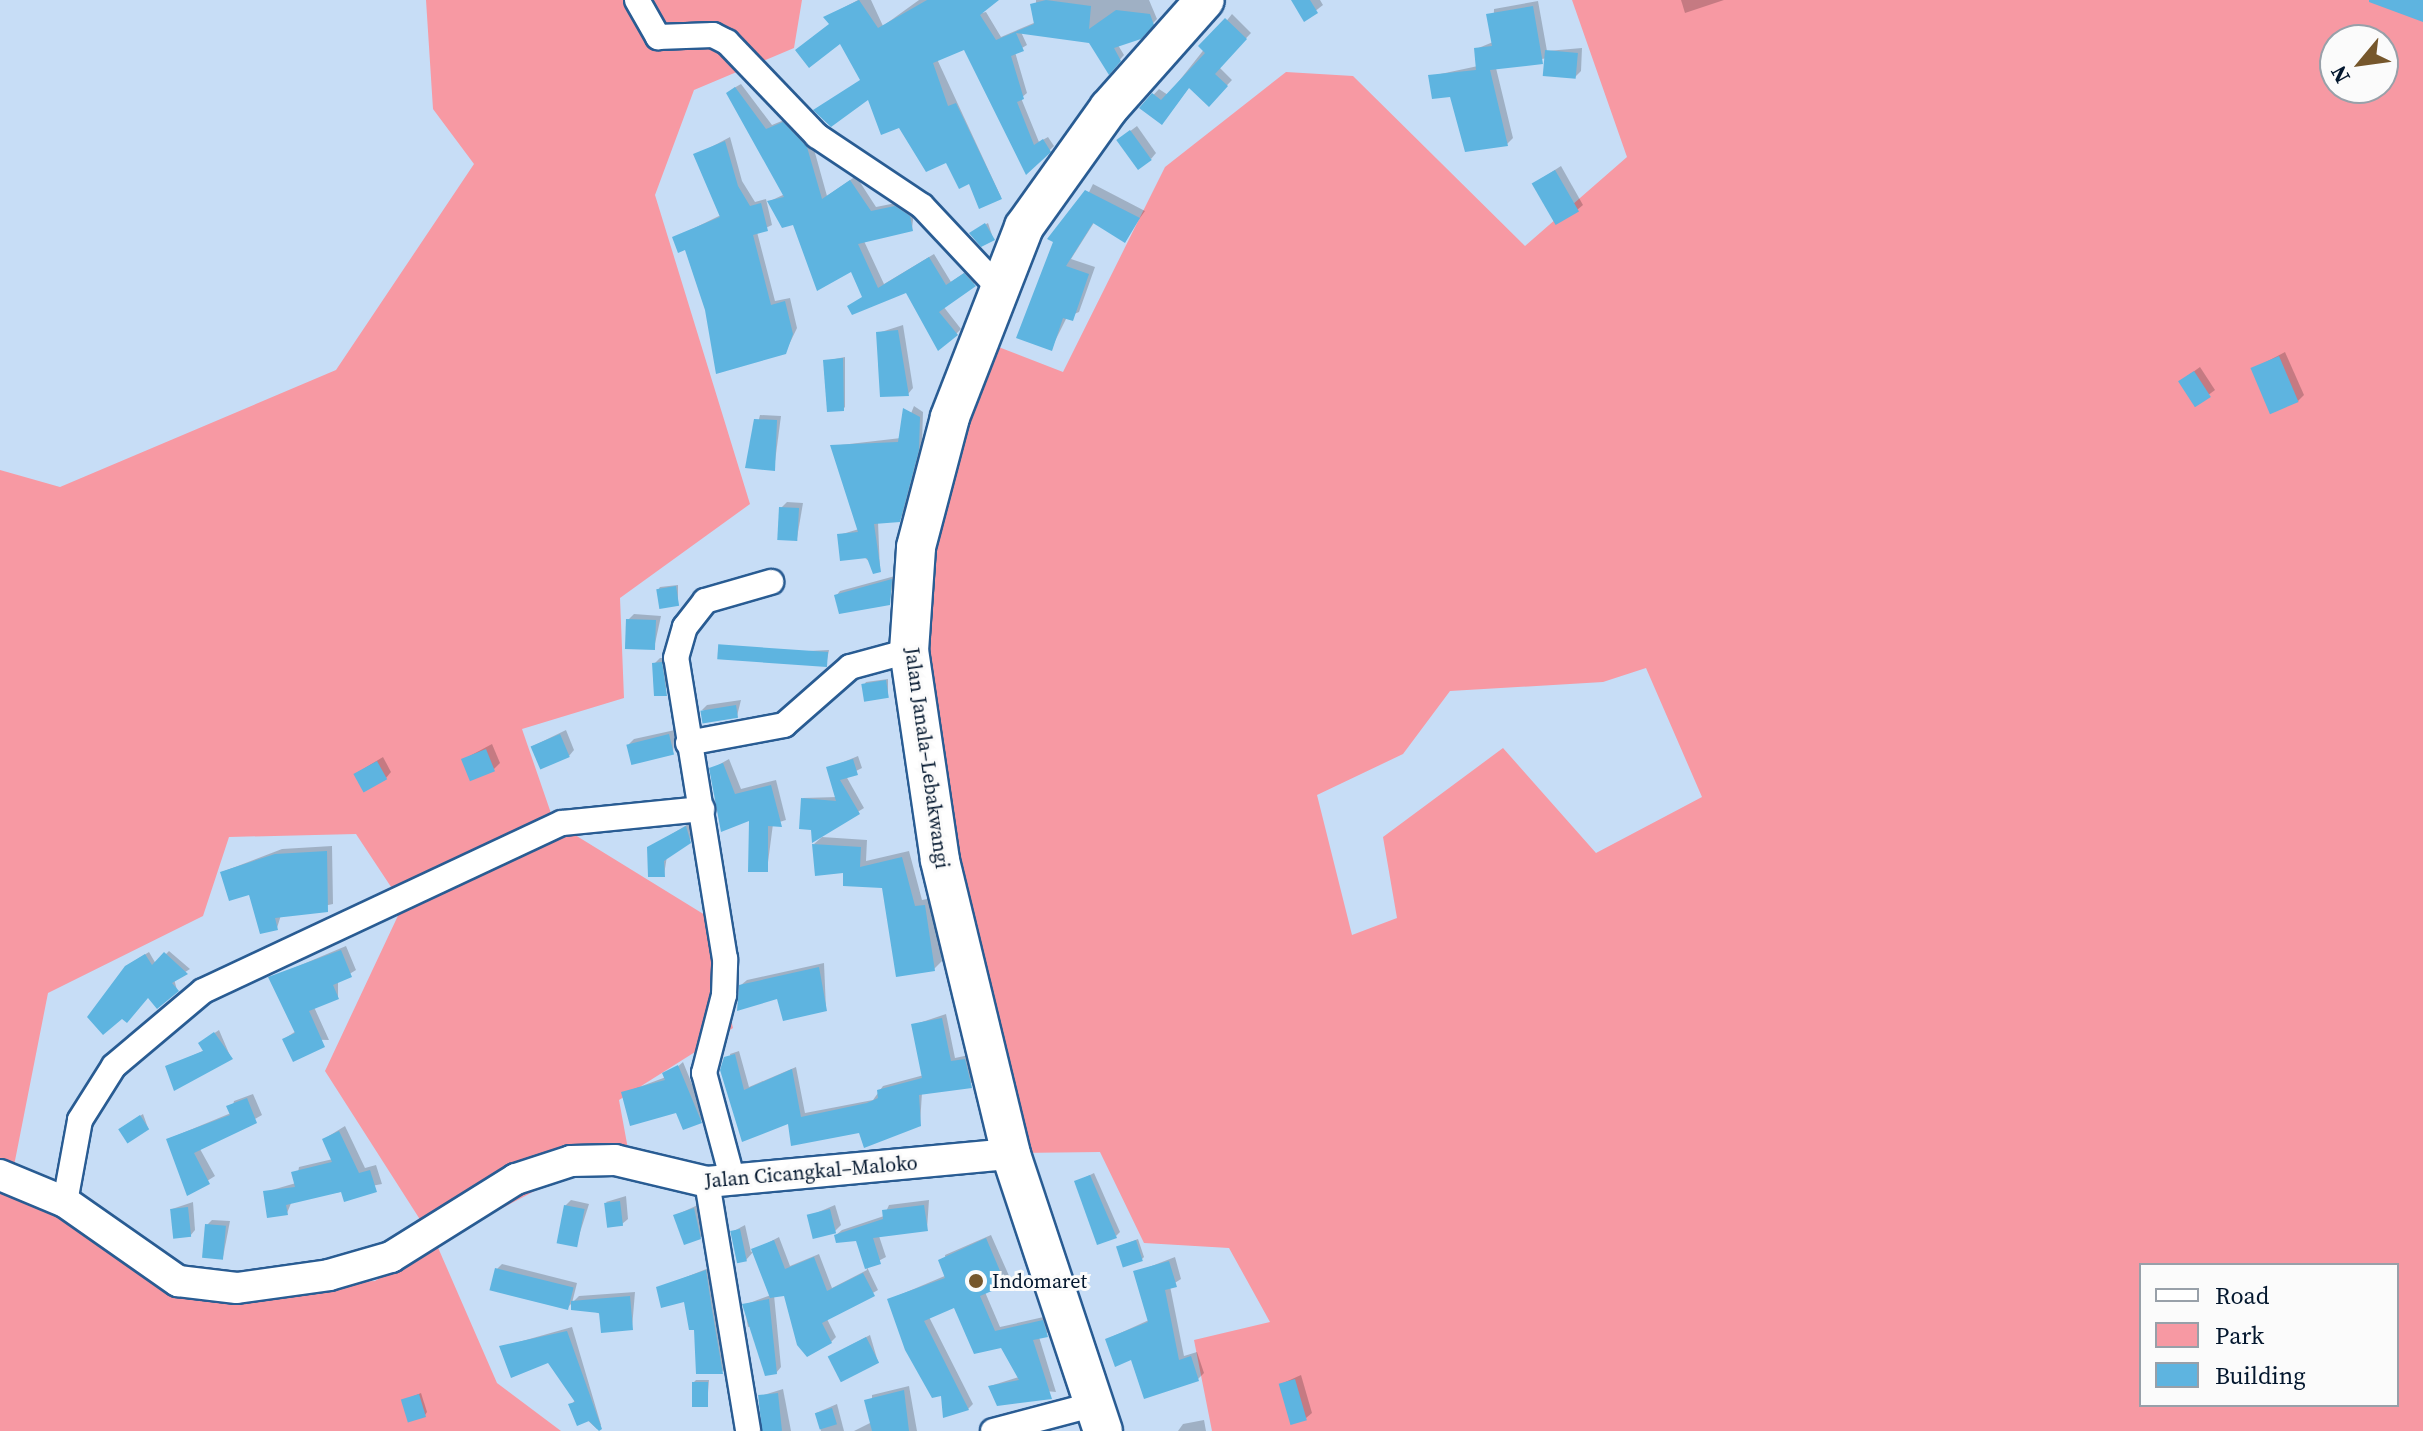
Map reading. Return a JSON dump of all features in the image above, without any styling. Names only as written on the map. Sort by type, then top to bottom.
[{"type":"main road","name":"Jalan Janala–Lebakwangi","points":[[1099,1418],[1011,1154],[940,860],[909,651],[916,547],[950,417],[997,286],[1066,163],[1205,0]]},
{"type":"street","points":[[637,0],[658,37],[713,35],[727,42],[817,136],[922,206],[997,286]]},
{"type":"street","points":[[748,1431],[720,1181],[704,1073],[724,995],[725,959],[676,658],[685,627],[705,601],[771,582]]},
{"type":"street","points":[[688,743],[784,725],[850,667],[909,651]]},
{"type":"street","points":[[65,1202],[80,1120],[114,1066],[203,991],[562,823],[702,809]]},
{"type":"street","name":"Jalan Cicangkal–Maloko","points":[[0,1175],[65,1202],[178,1281],[237,1288],[329,1275],[391,1257],[516,1179],[571,1161],[615,1160],[720,1181],[1011,1154]]},
{"type":"street","points":[[993,1431],[1099,1418]]},
{"type":"green space","points":[[426,0],[802,0],[794,48],[694,90],[655,195],[750,504],[620,598],[624,698],[522,729],[554,822],[705,915],[733,1028],[619,1100],[632,1171],[565,1175],[436,1243],[497,1383],[561,1431],[0,1431],[0,470],[60,487],[336,370],[474,164],[433,109]],"holes":[[[356,834],[403,905],[325,1071],[435,1243],[375,1281],[198,1290],[10,1186],[48,993],[203,916],[229,837]]]},
{"type":"green space","points":[[1572,0],[2423,0],[2423,1431],[1212,1431],[1194,1340],[1270,1322],[1229,1248],[1144,1243],[1100,1152],[1015,1153],[915,646],[937,486],[983,341],[1063,372],[1165,167],[1286,72],[1353,76],[1525,246],[1627,157]],"holes":[[[1646,668],[1702,797],[1596,853],[1503,748],[1383,837],[1397,918],[1352,935],[1317,795],[1403,754],[1450,691],[1603,682]]]},
{"type":"building","points":[[859,0],[878,28],[927,0],[999,0],[980,15],[996,40],[1034,24],[1030,4],[1046,0],[1091,6],[1089,29],[1116,10],[1150,14],[1154,25],[1141,39],[1114,48],[1121,61],[1109,75],[1089,43],[1016,33],[1024,51],[1011,56],[1024,99],[1017,102],[1034,145],[1043,139],[1051,152],[1026,175],[964,50],[933,63],[948,106],[956,103],[1002,199],[979,209],[969,184],[959,189],[946,163],[926,172],[899,128],[881,135],[868,100],[831,127],[813,110],[860,80],[840,44],[809,68],[795,50],[829,24],[823,17]]},
{"type":"building","points":[[1291,0],[1310,0],[1318,13],[1304,22]]},
{"type":"building","points":[[2423,0],[2423,22],[2369,2]]},
{"type":"building","points":[[1533,6],[1543,64],[1490,70],[1508,146],[1465,152],[1450,97],[1432,99],[1428,75],[1476,70],[1474,48],[1492,46],[1486,14]]},
{"type":"building","points":[[1225,18],[1247,39],[1215,74],[1228,86],[1209,107],[1189,88],[1162,125],[1139,108],[1152,93],[1161,100],[1205,53],[1198,46]]},
{"type":"building","points":[[1545,50],[1578,53],[1576,79],[1543,76]]},
{"type":"building","points":[[735,87],[766,129],[783,122],[807,147],[822,199],[850,180],[871,211],[895,206],[910,216],[913,231],[858,244],[878,288],[929,257],[946,285],[964,273],[976,286],[939,312],[958,335],[938,351],[906,293],[852,315],[847,306],[862,297],[851,272],[817,291],[793,225],[782,228],[767,201],[784,197],[726,93]]},
{"type":"building","points":[[1130,130],[1152,160],[1138,170],[1116,140]]},
{"type":"building","points":[[725,141],[738,186],[750,206],[761,203],[768,231],[753,235],[771,305],[785,301],[793,334],[786,354],[716,374],[705,310],[685,250],[678,253],[672,237],[720,217],[693,154]]},
{"type":"building","points":[[1555,170],[1579,212],[1556,225],[1532,184]]},
{"type":"building","points":[[1085,190],[1140,218],[1125,243],[1093,223],[1066,266],[1089,274],[1073,321],[1063,318],[1052,351],[1016,338],[1053,242],[1047,239]]},
{"type":"building","points":[[985,223],[995,240],[981,247],[969,233]]},
{"type":"building","points":[[898,330],[909,396],[880,397],[876,332]]},
{"type":"building","points":[[2279,356],[2299,402],[2270,414],[2250,368]]},
{"type":"building","points":[[843,358],[844,411],[827,412],[823,360]]},
{"type":"building","points":[[2194,371],[2211,397],[2195,407],[2178,381]]},
{"type":"building","points":[[903,408],[920,417],[919,450],[900,522],[874,524],[881,572],[873,574],[867,558],[840,561],[837,534],[858,532],[830,445],[898,442]]},
{"type":"building","points":[[754,419],[777,420],[775,471],[745,468]]},
{"type":"building","points":[[779,507],[799,508],[797,541],[777,540]]},
{"type":"building","points":[[892,579],[890,605],[839,614],[834,595]]},
{"type":"building","points":[[676,586],[679,606],[659,609],[656,589]]},
{"type":"building","points":[[626,619],[656,620],[655,650],[625,649]]},
{"type":"building","points":[[718,644],[828,652],[827,667],[717,659]]},
{"type":"building","points":[[662,662],[667,696],[654,696],[652,663]]},
{"type":"building","points":[[886,680],[889,698],[864,702],[861,684]]},
{"type":"building","points":[[736,705],[738,718],[702,723],[700,711]]},
{"type":"building","points":[[560,734],[570,757],[540,770],[531,747]]},
{"type":"building","points":[[669,734],[674,754],[631,765],[626,745]]},
{"type":"building","points":[[486,749],[495,771],[470,781],[461,759]]},
{"type":"building","points":[[853,759],[858,775],[840,780],[860,814],[812,843],[811,830],[799,829],[801,798],[836,801],[826,767]]},
{"type":"building","points":[[377,761],[387,779],[364,792],[353,774]]},
{"type":"building","points":[[723,763],[735,794],[771,785],[782,827],[768,826],[768,872],[748,872],[749,821],[721,832],[709,768]]},
{"type":"building","points":[[686,826],[691,843],[664,861],[665,877],[648,877],[647,847]]},
{"type":"building","points":[[812,844],[861,847],[860,867],[902,857],[915,906],[925,905],[935,971],[896,977],[882,888],[843,886],[843,873],[815,876]]},
{"type":"building","points":[[327,851],[328,912],[275,918],[278,930],[260,934],[249,895],[229,901],[220,872],[275,854]]},
{"type":"building","points":[[341,950],[352,977],[333,985],[339,999],[309,1011],[325,1047],[293,1062],[282,1039],[295,1033],[268,977]]},
{"type":"building","points":[[164,952],[188,974],[172,983],[179,991],[157,1009],[148,998],[127,1023],[122,1019],[103,1035],[87,1017],[125,966],[145,954],[152,965]]},
{"type":"building","points":[[819,967],[827,1011],[783,1021],[777,999],[737,1011],[739,985]]},
{"type":"building","points":[[942,1018],[951,1061],[965,1059],[972,1088],[919,1095],[921,1126],[864,1148],[859,1133],[791,1146],[788,1124],[742,1142],[720,1070],[724,1057],[735,1054],[744,1090],[792,1069],[801,1117],[867,1103],[878,1098],[877,1090],[922,1078],[911,1024]]},
{"type":"building","points":[[214,1032],[233,1059],[174,1091],[165,1066],[203,1051],[198,1043]]},
{"type":"building","points":[[678,1065],[702,1123],[683,1130],[676,1113],[630,1126],[621,1092],[665,1080],[662,1073]]},
{"type":"building","points":[[247,1098],[257,1123],[194,1153],[210,1184],[187,1196],[166,1139],[230,1115],[226,1106]]},
{"type":"building","points":[[140,1115],[149,1129],[127,1143],[118,1129]]},
{"type":"building","points":[[339,1131],[359,1173],[370,1170],[377,1192],[344,1202],[341,1192],[286,1205],[288,1215],[267,1218],[263,1191],[295,1187],[291,1172],[332,1162],[322,1139]]},
{"type":"building","points":[[1090,1175],[1117,1238],[1097,1245],[1074,1181]]},
{"type":"building","points":[[620,1201],[623,1226],[607,1228],[604,1203]]},
{"type":"building","points":[[564,1205],[585,1209],[577,1247],[557,1243]]},
{"type":"building","points":[[924,1205],[928,1231],[873,1238],[881,1264],[865,1269],[856,1241],[836,1243],[834,1235],[883,1219],[882,1210]]},
{"type":"building","points":[[188,1207],[191,1237],[173,1239],[170,1209]]},
{"type":"building","points":[[694,1208],[701,1239],[684,1245],[673,1215]]},
{"type":"building","points":[[830,1209],[836,1233],[813,1239],[807,1215]]},
{"type":"building","points":[[205,1224],[226,1226],[223,1260],[202,1258]]},
{"type":"building","points":[[740,1229],[747,1261],[737,1263],[730,1231]]},
{"type":"building","points":[[986,1238],[1006,1285],[980,1296],[995,1331],[1043,1320],[1048,1337],[1033,1340],[1052,1399],[997,1406],[988,1386],[1019,1380],[1001,1348],[974,1354],[954,1308],[924,1321],[969,1410],[943,1418],[941,1396],[932,1398],[905,1350],[887,1299],[945,1278],[938,1260]]},
{"type":"building","points":[[774,1240],[785,1269],[814,1257],[827,1291],[863,1273],[875,1296],[822,1323],[832,1343],[807,1357],[797,1345],[784,1296],[770,1298],[751,1249]]},
{"type":"building","points":[[1136,1240],[1143,1261],[1123,1267],[1116,1246]]},
{"type":"building","points":[[1169,1261],[1177,1287],[1165,1290],[1179,1360],[1191,1356],[1199,1381],[1144,1399],[1131,1360],[1115,1367],[1105,1339],[1148,1322],[1133,1271]]},
{"type":"building","points":[[495,1268],[574,1288],[568,1310],[489,1290]]},
{"type":"building","points":[[706,1270],[723,1374],[696,1374],[694,1330],[689,1330],[684,1302],[661,1308],[656,1287]]},
{"type":"building","points":[[630,1296],[633,1330],[601,1333],[599,1313],[571,1310],[571,1301]]},
{"type":"building","points":[[769,1299],[777,1374],[765,1376],[742,1304]]},
{"type":"building","points":[[567,1331],[602,1429],[599,1431],[589,1421],[577,1426],[568,1404],[575,1402],[548,1363],[511,1378],[499,1346]]},
{"type":"building","points":[[866,1337],[879,1363],[841,1382],[828,1357]]},
{"type":"building","points":[[1295,1379],[1307,1420],[1291,1425],[1279,1384]]},
{"type":"building","points":[[692,1382],[708,1382],[708,1407],[692,1407]]},
{"type":"building","points":[[904,1390],[909,1431],[872,1431],[864,1400]]},
{"type":"building","points":[[778,1393],[782,1431],[762,1431],[758,1395]]},
{"type":"building","points":[[419,1394],[426,1417],[408,1423],[401,1400]]},
{"type":"building","points":[[832,1408],[837,1424],[820,1430],[815,1413]]},
{"type":"place","name":"Indomaret","points":[[976,1281]]}]
